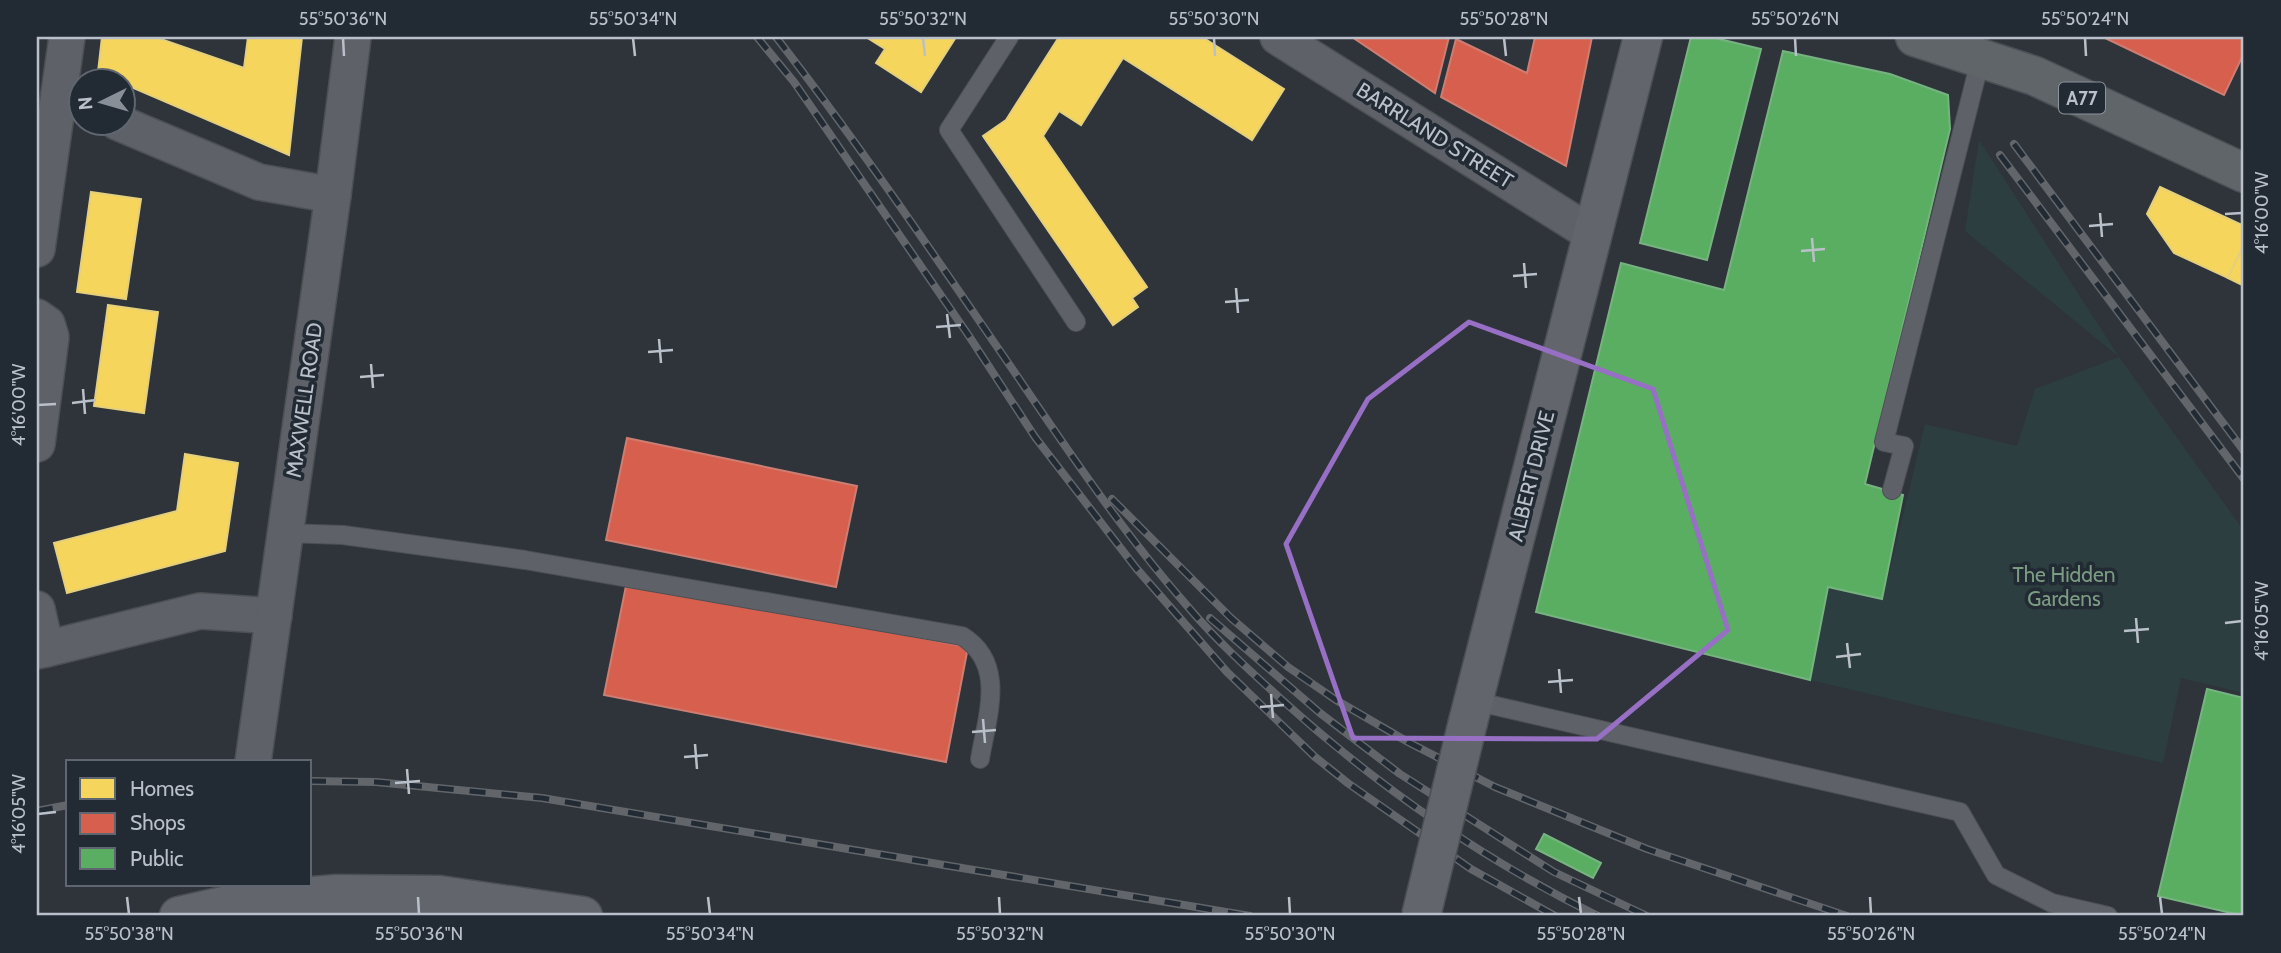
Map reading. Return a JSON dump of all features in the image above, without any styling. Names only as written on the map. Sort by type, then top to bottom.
[{"type":"main road","name":"A77","points":[[1929,39],[2035,76],[2244,173]]},
{"type":"street","points":[[67,37],[68,66]]},
{"type":"street","name":"MAXWELL ROAD","points":[[253,760],[354,37]]},
{"type":"street","name":"BARRLAND STREET","points":[[1279,37],[1592,234]]},
{"type":"street","name":"ALBERT DRIVE","points":[[1421,916],[1643,37]]},
{"type":"street","points":[[37,249],[47,174],[66,113]]},
{"type":"street","points":[[136,130],[259,182],[333,195]]},
{"type":"street","points":[[37,317],[47,324],[51,337],[37,444]]},
{"type":"street","points":[[37,609],[41,650],[200,611],[274,616]]},
{"type":"street","points":[[179,916],[240,901],[337,894],[439,895],[583,916]]},
{"type":"lane","points":[[1009,37],[949,130],[1076,322]]},
{"type":"lane","points":[[1892,490],[1904,446],[1884,442],[1982,57]]},
{"type":"lane","points":[[285,533],[343,535],[525,560],[962,636],[975,644],[991,675],[991,694],[980,759]]},
{"type":"lane","points":[[1471,711],[1960,812],[1996,875],[2052,904],[2108,916]]},
{"type":"highlighted area","points":[[1469,322],[1653,389],[1728,630],[1597,739],[1353,738],[1286,544],[1368,399]]},
{"type":"green space","points":[[1979,140],[2119,357],[1965,231]]},
{"type":"green space","name":"The Hidden Gardens","points":[[2119,357],[2244,531],[2244,693],[2181,678],[2163,763],[1810,680],[1828,587],[1883,598],[1925,424],[2017,446],[2035,389]]},
{"type":"building: Homes","points":[[102,37],[155,37],[244,68],[248,37],[302,37],[289,155],[136,89],[136,66],[99,66]]},
{"type":"building: Homes","points":[[866,37],[956,37],[921,92],[876,63],[885,49]]},
{"type":"building: Homes","points":[[1059,37],[1202,37],[1284,89],[1252,140],[1123,58],[1081,125],[1059,111],[1043,136],[1147,287],[1132,298],[1138,307],[1113,325],[983,136],[1006,120]]},
{"type":"building: Homes","points":[[2160,187],[2244,226],[2244,244],[2228,278],[2174,253],[2147,214]]},
{"type":"building: Homes","points":[[91,192],[141,199],[126,299],[77,292]]},
{"type":"building: Homes","points":[[2244,244],[2244,286],[2228,278]]},
{"type":"building: Homes","points":[[108,305],[158,312],[144,413],[94,406]]},
{"type":"building: Homes","points":[[185,454],[238,463],[225,551],[67,593],[54,543],[177,511]]},
{"type":"building: Shops","points":[[1352,37],[1449,37],[1435,93]]},
{"type":"building: Shops","points":[[1535,37],[1592,37],[1566,166],[1441,97],[1456,39],[1527,73]]},
{"type":"building: Shops","points":[[2103,37],[2244,37],[2244,53],[2224,95]]},
{"type":"building: Shops","points":[[627,438],[857,486],[836,587],[606,540]]},
{"type":"building: Shops","points":[[627,581],[968,647],[946,762],[604,695]]},
{"type":"building: Public","points":[[1691,37],[1711,37],[1761,49],[1707,260],[1640,243]]},
{"type":"building: Public","points":[[1783,51],[1890,74],[1948,95],[1950,129],[1865,484],[1903,495],[1882,599],[1828,587],[1810,680],[1536,612],[1621,263],[1724,290]]},
{"type":"building: Public","points":[[2207,689],[2244,698],[2244,916],[2158,896]]},
{"type":"building: Public","points":[[1544,834],[1601,863],[1593,878],[1536,849]]},
{"type":"railway","points":[[757,37],[794,82],[969,336],[1035,437],[1136,568],[1227,672],[1315,757],[1349,784],[1471,869],[1555,916]]},
{"type":"railway","points":[[776,37],[896,200],[1096,490],[1141,550],[1211,632],[1317,731],[1392,790],[1472,845],[1598,916]]},
{"type":"railway","points":[[2014,144],[2244,451]]},
{"type":"railway","points":[[2000,155],[2244,479]]},
{"type":"railway","points":[[1112,499],[1231,618],[1288,667],[1336,700],[1408,742],[1495,787],[1647,849],[1847,916]]},
{"type":"railway","points":[[1210,618],[1320,713],[1400,774],[1554,872],[1647,916]]},
{"type":"railway","points":[[312,781],[376,782],[542,798],[1250,916]]},
{"type":"railway","points":[[37,811],[66,805]]}]
